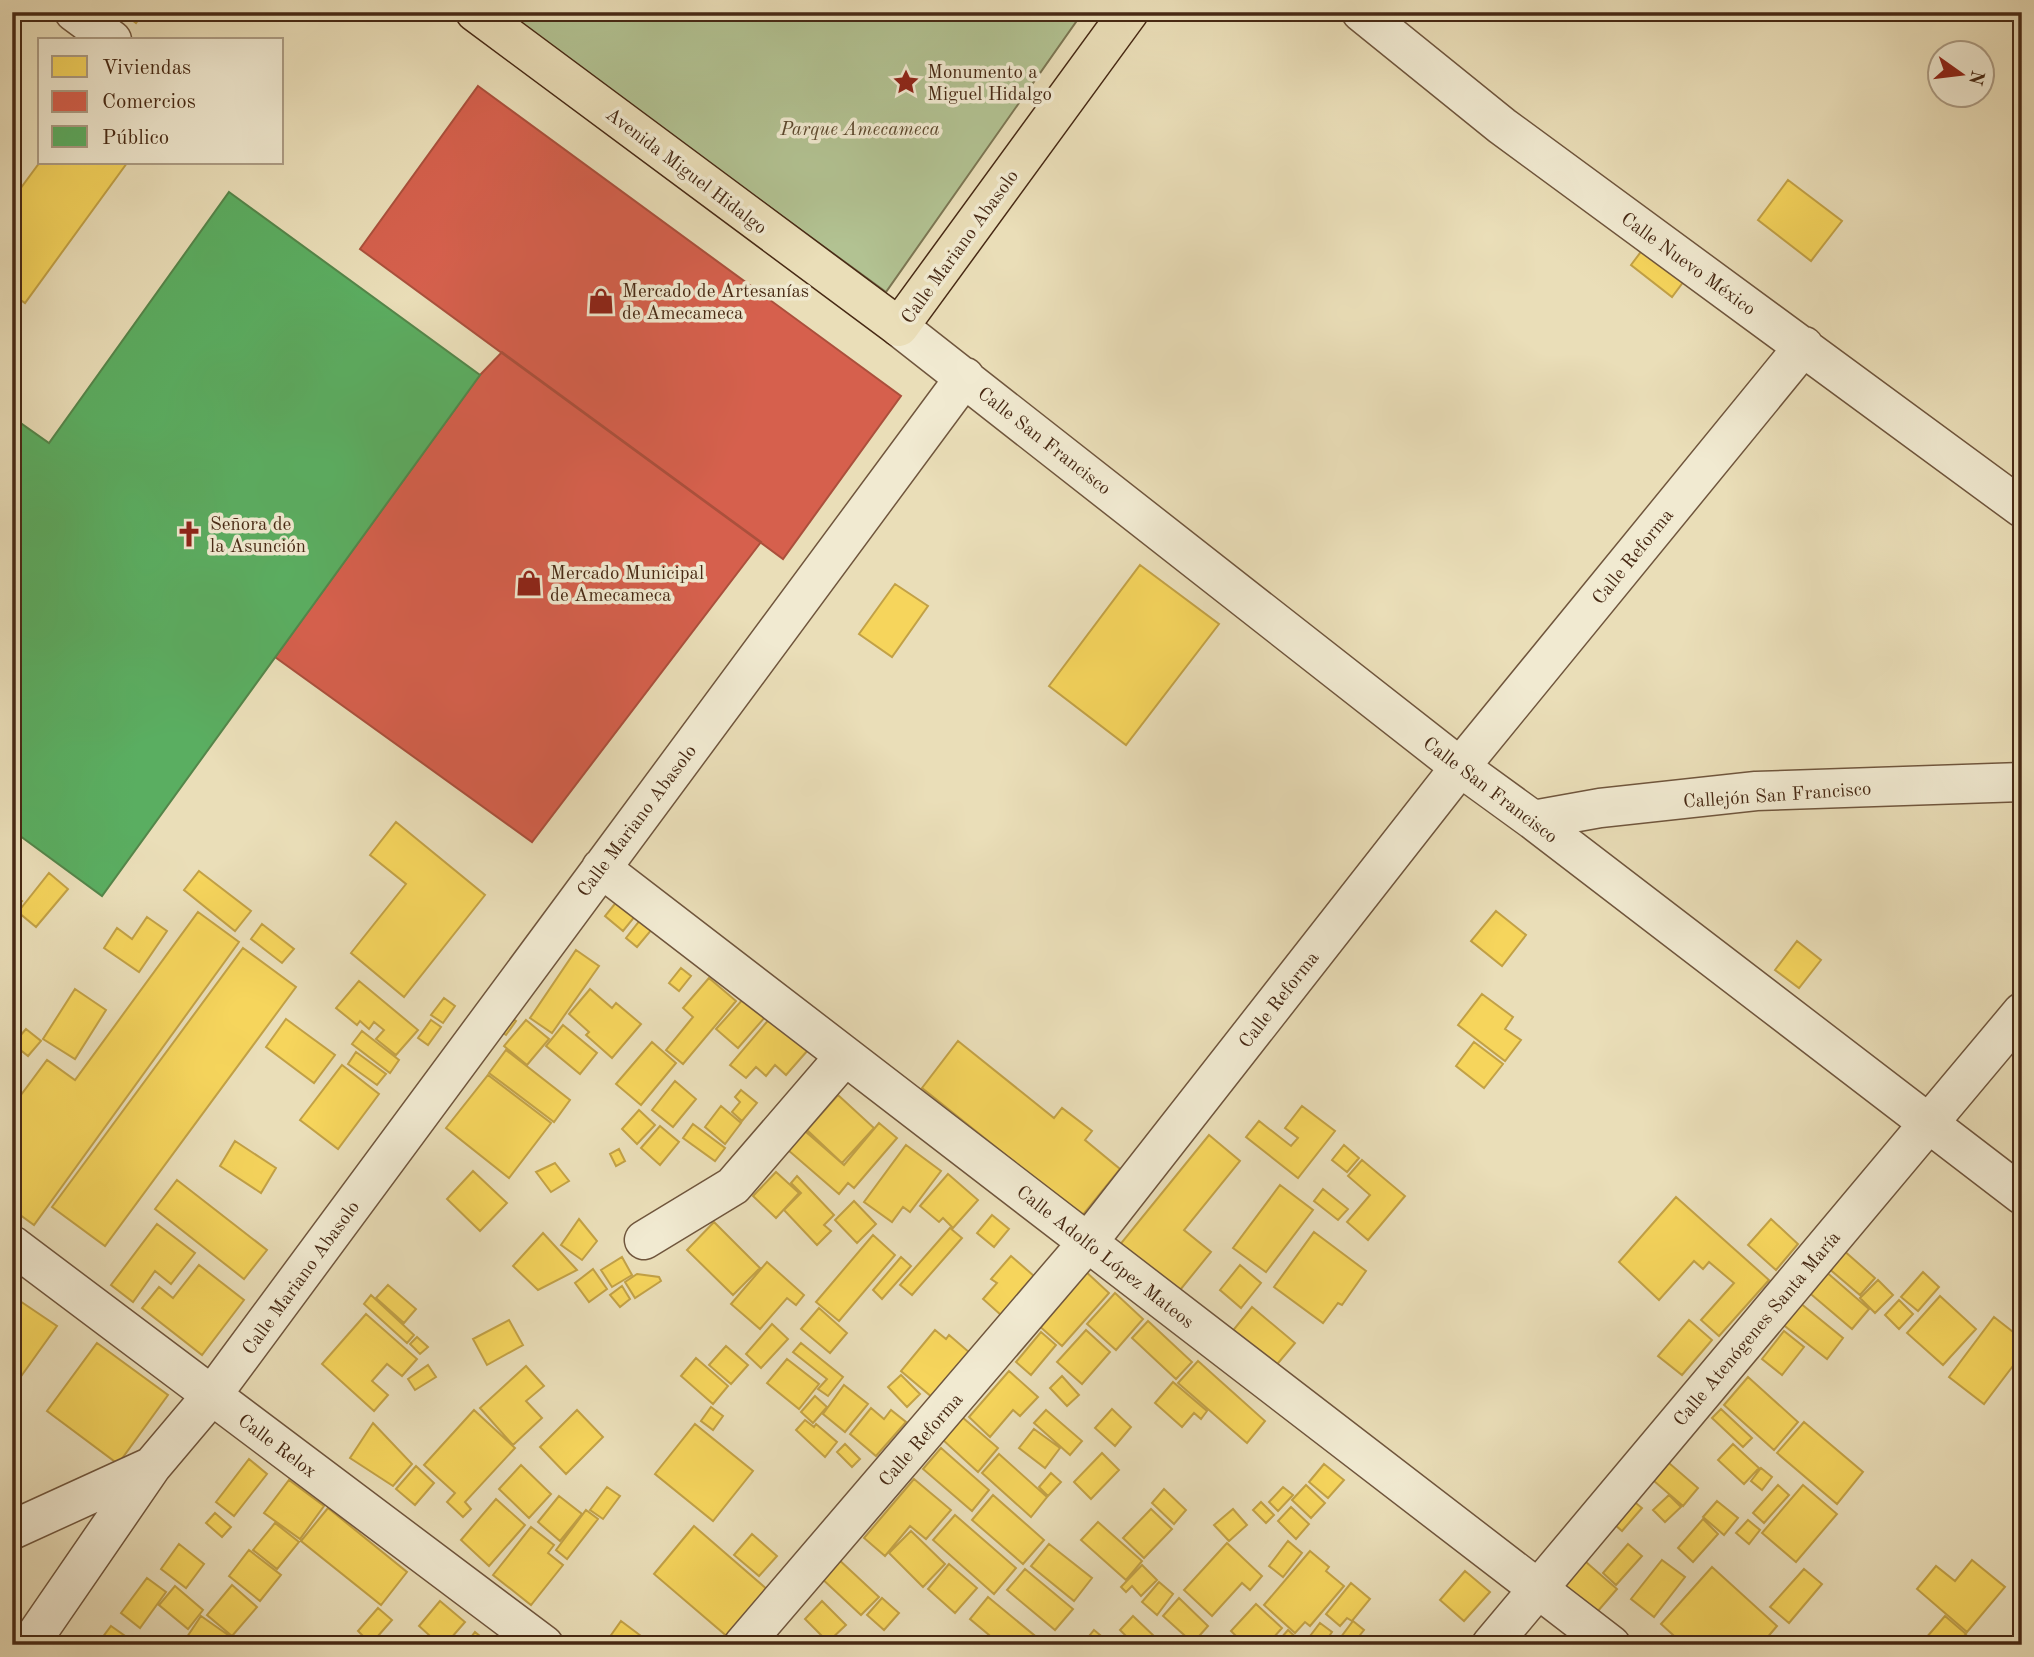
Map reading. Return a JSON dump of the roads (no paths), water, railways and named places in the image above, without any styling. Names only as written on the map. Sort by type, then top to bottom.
[{"type":"main road","name":"Avenida Miguel Hidalgo","points":[[475,12],[899,327]]},
{"type":"main road","name":"Calle Mariano Abasolo","points":[[899,327],[1129,12]]},
{"type":"street","points":[[74,12],[109,38]]},
{"type":"street","name":"Calle Nuevo México","points":[[1362,12],[1502,126],[2022,508]]},
{"type":"street","name":"Calle Mariano Abasolo","points":[[29,1645],[152,1466],[212,1395],[965,377],[899,327]]},
{"type":"street","name":"Calle Reforma","points":[[743,1645],[1088,1242],[1460,767],[1804,346]]},
{"type":"street","name":"Calle San Francisco","points":[[965,377],[1460,767],[2022,1195]]},
{"type":"street","name":"Callejón San Francisco","points":[[1533,820],[1600,808],[1756,791],[2022,782]]},
{"type":"street","name":"Calle Adolfo López Mateos","points":[[601,868],[1611,1645]]},
{"type":"street","name":"Calle Atenógenes Santa María","points":[[1491,1645],[2022,1012]]},
{"type":"street","points":[[644,1240],[733,1186],[845,1056]]},
{"type":"street","name":"Calle Relox","points":[[12,1245],[544,1645]]},
{"type":"street","points":[[12,1530],[152,1466]]},
{"type":"place","name":"Monumento a Miguel Hidalgo","points":[[906,82]]},
{"type":"place","name":"Mercado de Artesanías de Amecameca","points":[[601,301]]},
{"type":"place","name":"Señora de la Asunción","points":[[189,534]]},
{"type":"place","name":"Mercado Municipal de Amecameca","points":[[529,583]]},
{"type":"park label","name":"Parque Amecameca","points":[[860,128]]}]
